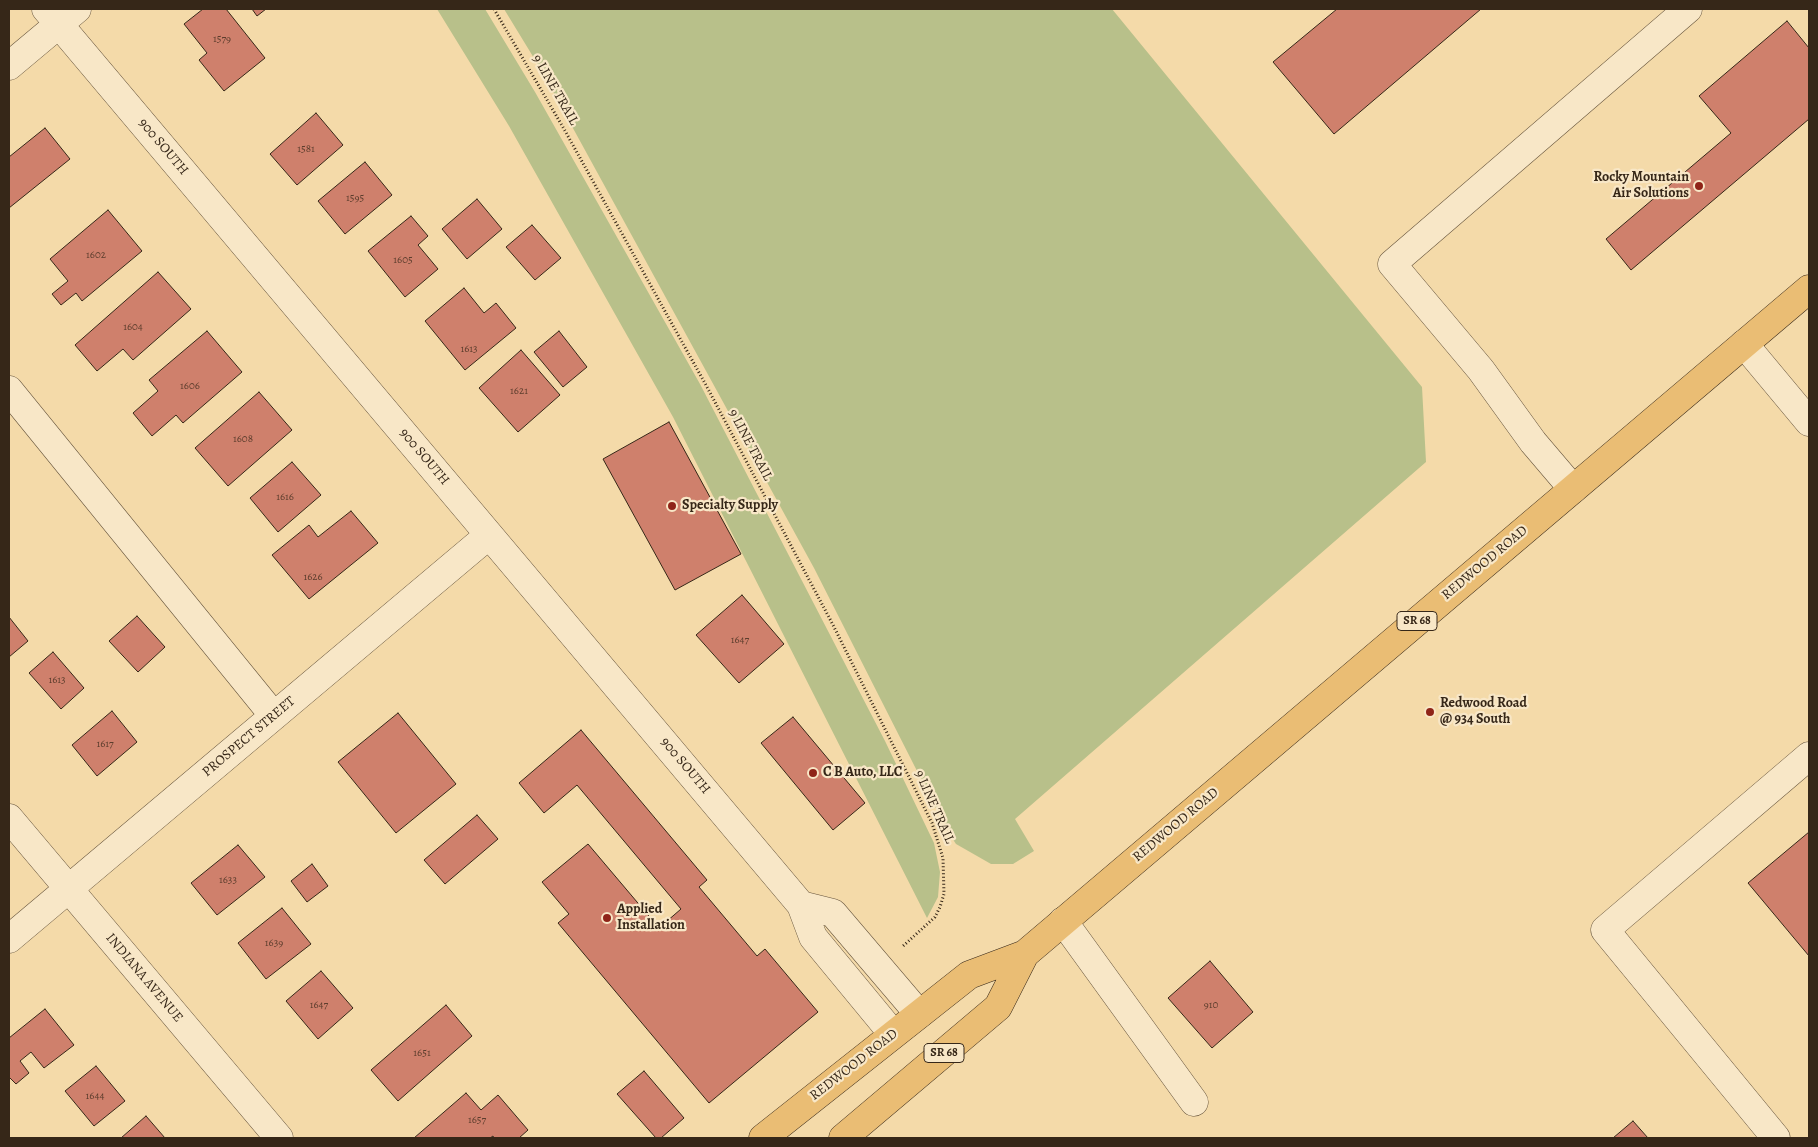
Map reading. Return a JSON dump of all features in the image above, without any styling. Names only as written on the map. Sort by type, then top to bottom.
[{"type":"main road","name":"REDWOOD ROAD","points":[[764,1138],[969,975],[1025,954],[1809,289]]},
{"type":"main road","name":"REDWOOD ROAD","points":[[843,1138],[998,1007],[1025,954]]},
{"type":"street","points":[[1572,489],[1533,442],[1480,370],[1392,264],[1688,9]]},
{"type":"street","points":[[9,66],[61,14]]},
{"type":"street","name":"900 SOUTH","points":[[61,14],[490,535],[802,905],[813,937],[893,1034]]},
{"type":"street","points":[[1744,344],[1809,422]]},
{"type":"street","points":[[9,390],[274,716]]},
{"type":"street","name":"PROSPECT STREET","points":[[9,939],[490,535]]},
{"type":"street","points":[[1776,1138],[1605,930],[1809,756]]},
{"type":"street","name":"INDIANA AVENUE","points":[[9,818],[279,1138]]},
{"type":"street","points":[[802,905],[834,913],[919,1014]]},
{"type":"street","points":[[1063,921],[1194,1102]]},
{"type":"path","name":"9 LINE TRAIL","points":[[494,9],[564,128],[711,395],[832,623],[932,823],[943,858],[944,894],[935,917],[898,950]]},
{"type":"green space","points":[[437,9],[485,9],[535,92],[700,384],[885,741],[934,843],[940,872],[938,897],[927,918],[673,417],[509,126]]},
{"type":"green space","points":[[504,9],[1112,9],[1422,387],[1426,462],[1015,819],[1034,851],[1013,864],[991,864],[956,844],[948,832],[814,568],[540,68]]},
{"type":"building","points":[[203,9],[226,9],[265,58],[224,91],[199,60],[207,53],[184,24]]},
{"type":"building","points":[[252,9],[266,9],[257,16]]},
{"type":"building","points":[[1337,9],[1481,9],[1334,134],[1273,62]]},
{"type":"building","name":"Rocky Mountain Air Solutions","points":[[1787,21],[1809,48],[1809,119],[1631,270],[1606,239],[1731,133],[1699,96]]},
{"type":"building","points":[[316,113],[343,145],[297,185],[270,154]]},
{"type":"building","points":[[45,128],[70,159],[9,208],[9,157]]},
{"type":"building","points":[[365,162],[392,195],[345,234],[318,201]]},
{"type":"building","points":[[477,199],[502,229],[467,259],[442,229]]},
{"type":"building","points":[[108,210],[142,251],[82,301],[76,293],[61,305],[52,294],[68,281],[50,259]]},
{"type":"building","points":[[411,216],[428,236],[418,245],[438,269],[405,297],[368,251]]},
{"type":"building","points":[[532,225],[561,258],[535,280],[506,247]]},
{"type":"building","points":[[158,272],[191,309],[133,360],[123,349],[97,371],[75,345]]},
{"type":"building","points":[[464,288],[484,313],[496,303],[516,328],[465,370],[425,321]]},
{"type":"building","points":[[207,331],[242,372],[183,423],[176,415],[152,436],[133,413],[158,391],[149,380]]},
{"type":"building","points":[[559,331],[587,367],[563,387],[534,352]]},
{"type":"building","points":[[521,350],[560,395],[518,432],[479,388]]},
{"type":"building","points":[[259,392],[292,430],[228,486],[195,448]]},
{"type":"building","name":"Specialty Supply","points":[[669,422],[741,554],[675,590],[603,459]]},
{"type":"building","points":[[292,462],[321,495],[278,532],[250,498]]},
{"type":"building","points":[[351,511],[378,543],[309,599],[272,555],[309,525],[318,537]]},
{"type":"building","points":[[742,595],[784,644],[739,683],[696,635]]},
{"type":"building","points":[[137,616],[165,647],[138,672],[109,641]]},
{"type":"building","points":[[9,617],[28,641],[9,657]]},
{"type":"building","points":[[53,652],[84,688],[61,709],[29,673]]},
{"type":"building","points":[[112,711],[137,742],[97,776],[72,745]]},
{"type":"building","points":[[398,713],[456,784],[396,833],[338,762]]},
{"type":"building","name":"C B Auto, LLC","points":[[793,717],[865,803],[833,830],[761,743]]},
{"type":"building","name":"Applied Installation","points":[[581,730],[707,880],[699,887],[757,956],[765,949],[818,1012],[709,1103],[558,923],[569,914],[542,882],[588,844],[659,928],[681,909],[577,785],[544,813],[519,783]]},
{"type":"building","points":[[477,815],[498,839],[445,884],[424,860]]},
{"type":"building","points":[[1809,832],[1809,956],[1748,883]]},
{"type":"building","points":[[238,845],[265,877],[217,915],[191,883]]},
{"type":"building","points":[[312,864],[328,886],[307,902],[291,881]]},
{"type":"building","points":[[282,908],[311,944],[266,979],[238,943]]},
{"type":"building","points":[[1210,961],[1253,1012],[1212,1048],[1168,998]]},
{"type":"building","points":[[321,971],[353,1008],[318,1039],[286,1001]]},
{"type":"building","points":[[446,1005],[472,1036],[398,1101],[371,1070]]},
{"type":"building","points":[[45,1009],[74,1045],[44,1068],[31,1052],[20,1061],[29,1073],[16,1084],[9,1077],[9,1038]]},
{"type":"building","points":[[96,1066],[125,1101],[94,1126],[65,1091]]},
{"type":"building","points":[[644,1071],[684,1118],[661,1138],[656,1138],[617,1094]]},
{"type":"building","points":[[466,1093],[481,1110],[498,1095],[528,1130],[519,1138],[494,1138],[493,1136],[490,1138],[414,1138]]},
{"type":"building","points":[[146,1116],[165,1138],[121,1138]]},
{"type":"building","points":[[1633,1121],[1648,1138],[1613,1138]]},
{"type":"place","name":"Rocky Mountain Air Solutions","points":[[1699,186]]},
{"type":"place","name":"Specialty Supply","points":[[672,506]]},
{"type":"place","name":"Redwood Road @ 934 South","points":[[1430,712]]},
{"type":"place","name":"C B Auto, LLC","points":[[813,773]]},
{"type":"place","name":"Applied Installation","points":[[607,918]]}]
